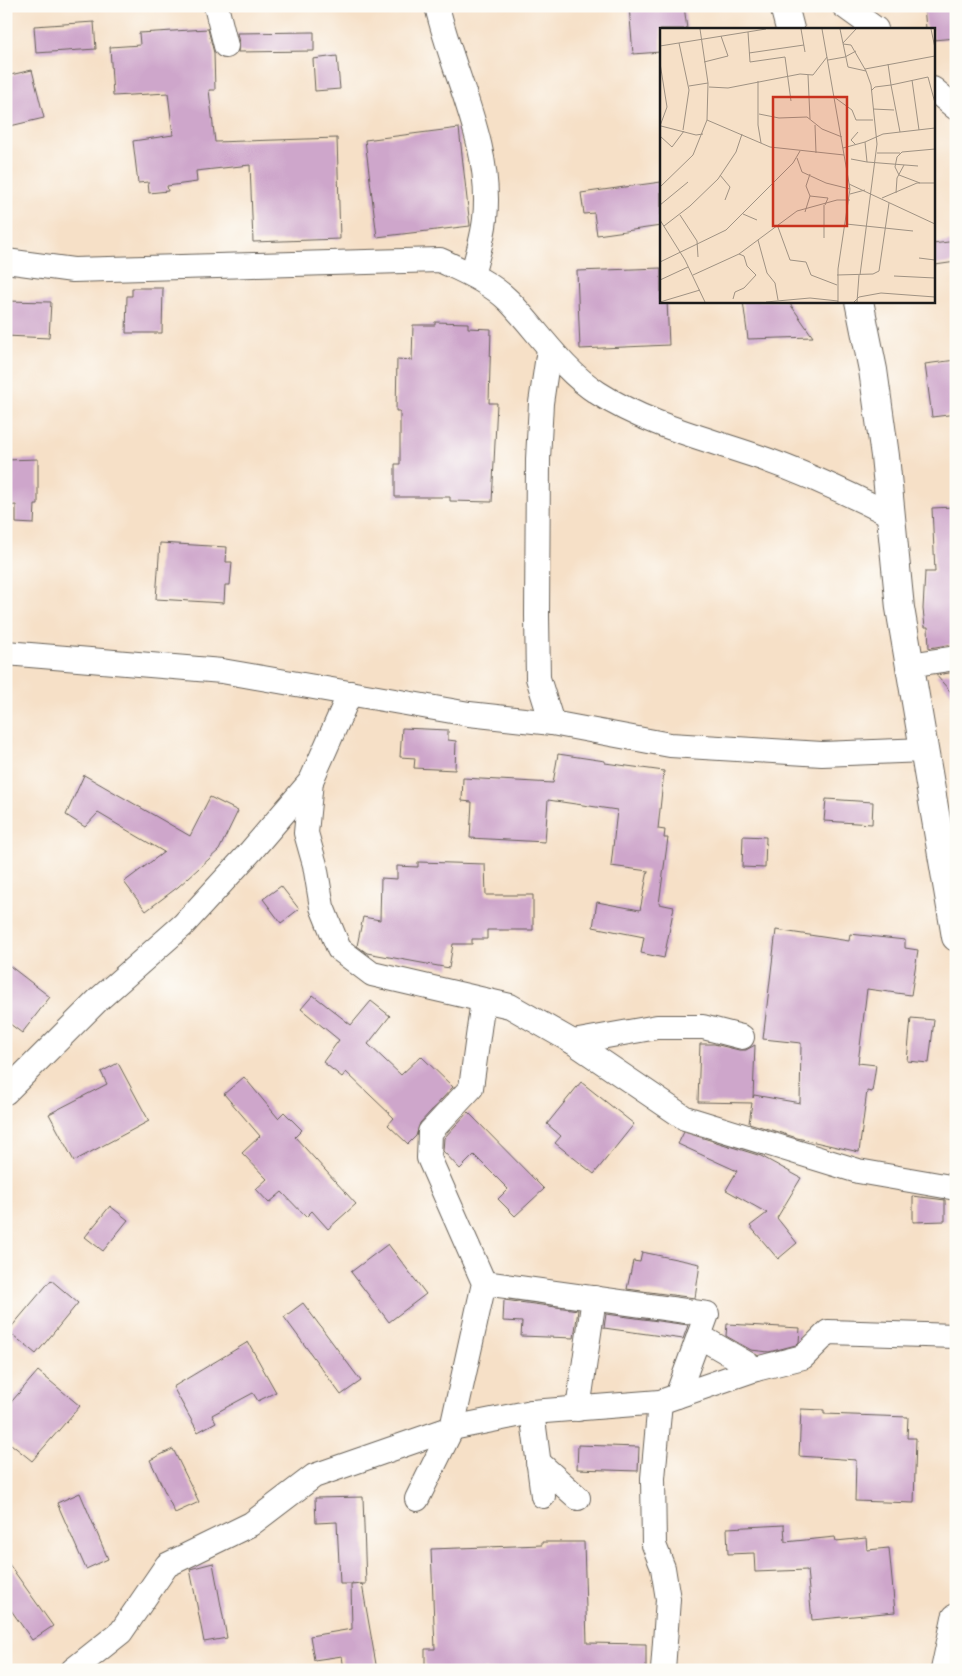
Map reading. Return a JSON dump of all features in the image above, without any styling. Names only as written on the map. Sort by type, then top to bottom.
[{"type":"street","points":[[216,6],[226,46]]},
{"type":"street","points":[[437,6],[444,35],[474,124],[482,163],[486,218],[472,275]]},
{"type":"street","points":[[784,6],[790,28]]},
{"type":"street","points":[[844,6],[875,28]]},
{"type":"street","points":[[934,90],[956,108]]},
{"type":"street","points":[[6,261],[73,270],[440,260],[472,275],[507,299],[549,349],[597,392],[635,414],[674,430],[755,456],[854,496],[889,514]]},
{"type":"street","points":[[858,302],[874,380],[885,456],[889,514],[909,665],[956,937]]},
{"type":"street","points":[[549,349],[541,403],[538,459],[538,678],[552,723]]},
{"type":"street","points":[[6,652],[222,671],[469,714],[552,723],[670,745],[822,754],[925,750]]},
{"type":"street","points":[[909,665],[956,658]]},
{"type":"street","points":[[6,1092],[98,1000],[183,925],[251,851],[311,781],[350,693]]},
{"type":"street","points":[[311,781],[306,833],[315,865],[322,907],[339,949],[372,974],[510,1006],[573,1042],[685,1118],[858,1171],[956,1188]]},
{"type":"street","points":[[417,1499],[452,1428],[484,1283],[429,1158],[430,1132],[471,1088],[483,1000]]},
{"type":"street","points":[[573,1042],[657,1027],[703,1027],[742,1037]]},
{"type":"street","points":[[484,1283],[708,1314],[668,1399],[653,1478],[654,1545],[663,1568],[668,1599],[663,1670]]},
{"type":"street","points":[[578,1409],[594,1298]]},
{"type":"street","points":[[73,1670],[121,1632],[167,1564],[251,1524],[314,1476],[452,1428],[532,1412],[668,1399],[756,1369],[803,1357],[828,1332],[956,1336]]},
{"type":"street","points":[[699,1336],[756,1369]]},
{"type":"street","points":[[532,1412],[542,1496]]},
{"type":"street","points":[[538,1462],[578,1498]]},
{"type":"street","points":[[950,1655],[956,1618]]},
{"type":"building","points":[[629,6],[684,6],[687,28],[660,28],[660,52],[633,54]]},
{"type":"building","points":[[924,6],[956,6],[956,38],[934,40],[934,28],[926,28]]},
{"type":"building","points":[[94,22],[96,49],[36,53],[34,26]]},
{"type":"building","points":[[208,29],[214,53],[215,90],[209,90],[215,142],[337,138],[340,239],[253,242],[250,165],[196,171],[197,182],[167,186],[168,191],[149,193],[148,182],[138,183],[133,141],[173,135],[168,93],[113,96],[110,47],[140,45],[139,33]]},
{"type":"building","points":[[314,32],[314,51],[238,52],[237,33]]},
{"type":"building","points":[[337,56],[340,89],[315,91],[313,59]]},
{"type":"building","points":[[32,70],[44,118],[6,127],[6,76]]},
{"type":"building","points":[[459,128],[470,226],[377,237],[365,140]]},
{"type":"building","points":[[660,182],[660,226],[597,235],[594,213],[584,214],[581,193]]},
{"type":"building","points":[[956,241],[956,262],[935,265],[934,244]]},
{"type":"building","points":[[660,268],[660,302],[667,302],[669,345],[580,349],[577,271]]},
{"type":"building","points":[[132,288],[163,288],[162,333],[126,333],[127,296],[132,296]]},
{"type":"building","points":[[6,301],[51,302],[49,338],[6,336]]},
{"type":"building","points":[[743,302],[789,302],[813,337],[748,339]]},
{"type":"building","points":[[435,322],[468,323],[468,328],[491,329],[489,403],[497,403],[492,502],[450,501],[450,497],[395,497],[395,464],[400,464],[400,411],[396,411],[397,359],[412,360],[413,325],[435,325]]},
{"type":"building","points":[[956,360],[956,414],[932,417],[925,364]]},
{"type":"building","points":[[38,459],[38,505],[35,505],[34,524],[16,523],[16,505],[6,506],[6,460]]},
{"type":"building","points":[[954,507],[956,634],[953,634],[954,644],[929,648],[928,627],[925,627],[923,609],[925,572],[935,572],[932,508]]},
{"type":"building","points":[[160,543],[227,547],[226,562],[232,562],[230,585],[225,585],[224,603],[156,599]]},
{"type":"building","points":[[956,672],[956,698],[936,675]]},
{"type":"building","points":[[402,728],[448,730],[448,740],[456,741],[455,770],[414,768],[415,758],[400,757]]},
{"type":"building","points":[[558,754],[664,771],[658,829],[665,830],[664,838],[668,838],[659,904],[674,907],[664,958],[641,953],[644,937],[593,927],[597,902],[640,910],[648,871],[611,866],[617,810],[548,800],[545,842],[470,838],[472,802],[462,801],[463,778],[553,783]]},
{"type":"building","points":[[84,775],[190,836],[210,797],[238,811],[219,850],[178,887],[146,911],[124,882],[164,852],[98,813],[85,827],[66,815]]},
{"type":"building","points":[[826,799],[873,802],[872,824],[824,821]]},
{"type":"building","points":[[743,836],[766,837],[765,868],[742,867]]},
{"type":"building","points":[[418,862],[485,864],[486,895],[533,895],[533,930],[487,930],[487,939],[472,939],[472,944],[453,944],[449,968],[367,953],[357,946],[363,917],[380,920],[381,878],[397,879],[397,866],[418,867]]},
{"type":"building","points":[[281,886],[299,909],[281,923],[263,899]]},
{"type":"building","points":[[776,930],[849,941],[850,934],[905,940],[905,948],[918,950],[911,995],[867,989],[858,1063],[876,1065],[872,1092],[867,1091],[859,1152],[797,1138],[749,1123],[752,1103],[698,1102],[700,1044],[714,1044],[739,1050],[746,1050],[755,1045],[753,1098],[754,1095],[800,1103],[801,1043],[763,1039]]},
{"type":"building","points":[[6,963],[50,997],[22,1033],[6,1021]]},
{"type":"building","points":[[313,995],[351,1025],[371,1001],[390,1016],[368,1044],[401,1075],[421,1056],[453,1087],[420,1123],[416,1136],[408,1144],[388,1125],[394,1118],[346,1072],[342,1077],[323,1062],[339,1040],[301,1009]]},
{"type":"building","points":[[911,1018],[934,1020],[929,1063],[907,1061]]},
{"type":"building","points":[[118,1063],[149,1121],[74,1161],[49,1114],[107,1084],[101,1072]]},
{"type":"building","points":[[244,1077],[278,1118],[284,1112],[302,1130],[295,1137],[356,1204],[328,1229],[312,1211],[306,1217],[282,1192],[269,1203],[256,1189],[267,1179],[242,1153],[260,1136],[224,1094]]},
{"type":"building","points":[[581,1082],[634,1124],[594,1174],[555,1143],[561,1136],[547,1124]]},
{"type":"building","points":[[468,1112],[544,1189],[515,1216],[498,1199],[508,1189],[474,1155],[460,1169],[443,1151],[444,1138]]},
{"type":"building","points":[[684,1132],[761,1156],[801,1178],[777,1218],[797,1243],[778,1259],[750,1226],[767,1213],[726,1190],[737,1171],[678,1144]]},
{"type":"building","points":[[913,1196],[945,1200],[945,1221],[913,1222]]},
{"type":"building","points":[[110,1206],[128,1220],[103,1251],[85,1237]]},
{"type":"building","points":[[388,1244],[426,1294],[389,1322],[351,1272]]},
{"type":"building","points":[[642,1252],[700,1264],[695,1298],[627,1289],[633,1261],[640,1262]]},
{"type":"building","points":[[51,1280],[78,1303],[36,1354],[8,1331]]},
{"type":"building","points":[[504,1300],[578,1310],[574,1338],[521,1336],[522,1322],[503,1321]]},
{"type":"building","points":[[303,1303],[361,1381],[341,1395],[284,1317]]},
{"type":"building","points":[[606,1314],[688,1325],[683,1339],[604,1328]]},
{"type":"building","points":[[727,1324],[800,1328],[799,1342],[796,1345],[769,1352],[751,1350],[726,1336]]},
{"type":"building","points":[[248,1342],[276,1392],[258,1401],[253,1393],[212,1415],[216,1422],[198,1432],[173,1387]]},
{"type":"building","points":[[38,1371],[80,1406],[32,1461],[6,1440],[6,1408]]},
{"type":"building","points":[[801,1409],[824,1410],[824,1414],[908,1417],[907,1438],[916,1438],[914,1503],[855,1501],[856,1460],[799,1456]]},
{"type":"building","points":[[578,1445],[639,1447],[638,1471],[577,1469]]},
{"type":"building","points":[[173,1449],[199,1502],[175,1513],[150,1460]]},
{"type":"building","points":[[80,1493],[108,1559],[86,1569],[57,1503]]},
{"type":"building","points":[[363,1497],[366,1584],[340,1584],[337,1522],[316,1523],[315,1498]]},
{"type":"building","points":[[784,1525],[785,1542],[835,1537],[836,1541],[866,1538],[867,1550],[889,1548],[895,1612],[812,1620],[807,1570],[755,1572],[754,1553],[728,1554],[727,1528]]},
{"type":"building","points":[[542,1542],[584,1542],[587,1643],[646,1644],[646,1670],[425,1670],[425,1649],[435,1649],[431,1549],[542,1545]]},
{"type":"building","points":[[6,1560],[53,1626],[32,1640],[6,1603]]},
{"type":"building","points":[[213,1563],[227,1638],[204,1642],[190,1569]]},
{"type":"building","points":[[362,1584],[377,1670],[344,1670],[342,1656],[314,1660],[310,1636],[352,1629],[351,1585]]}]
